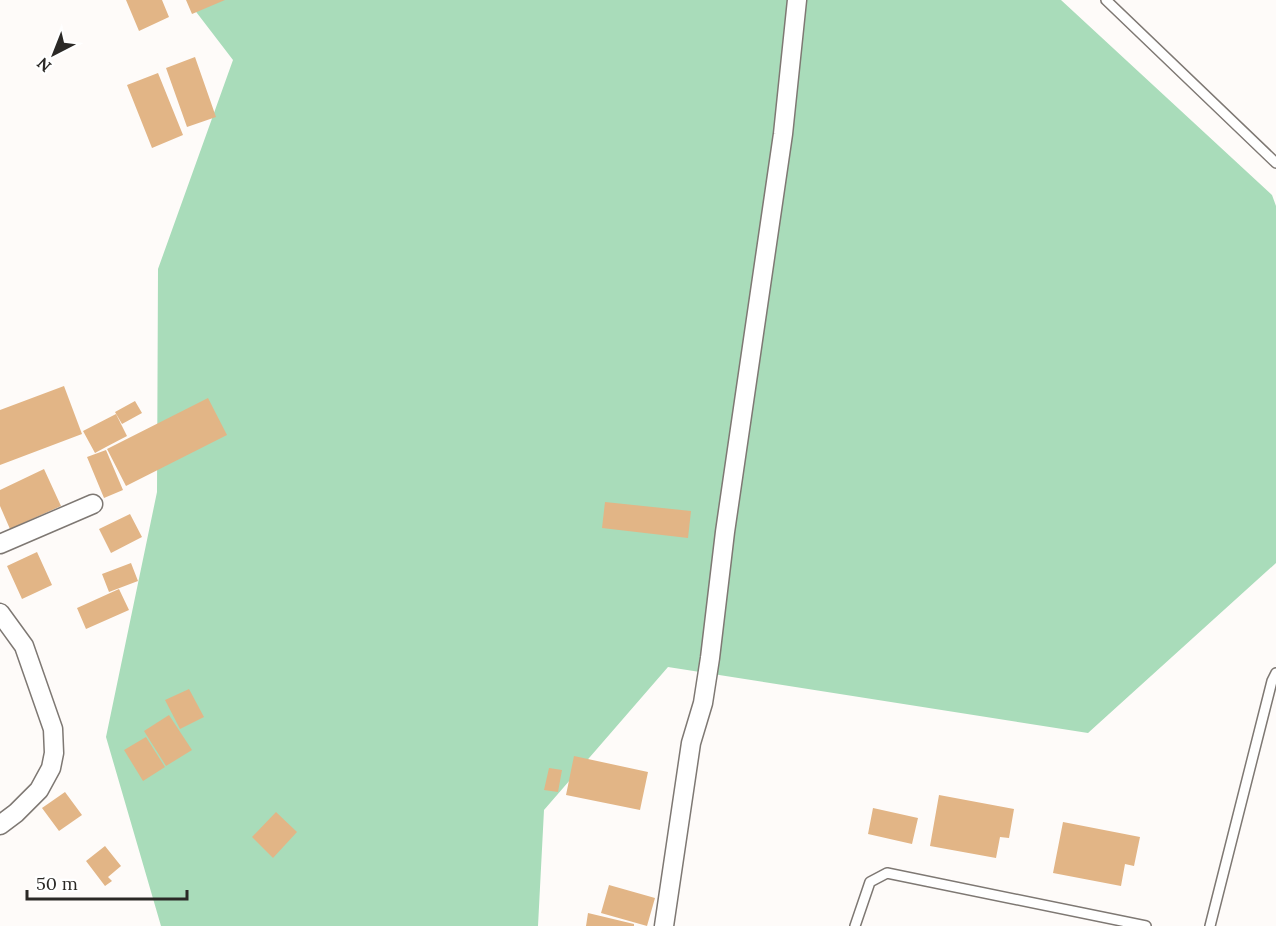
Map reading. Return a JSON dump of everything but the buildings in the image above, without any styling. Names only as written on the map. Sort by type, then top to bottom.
[{"type":"street","points":[[664,926],[691,743],[703,702],[710,658],[725,532],[783,134],[797,0]]},
{"type":"street","points":[[0,544],[93,504]]},
{"type":"street","points":[[0,613],[24,646],[53,729],[54,753],[51,768],[39,790],[0,825]]},
{"type":"lane","points":[[1106,0],[1276,162]]},
{"type":"lane","points":[[1210,926],[1272,681],[1276,674]]},
{"type":"lane","points":[[855,926],[870,882],[887,873],[1146,926]]},
{"type":"green space","points":[[187,0],[1061,0],[1272,195],[1276,206],[1276,563],[1088,733],[668,667],[544,810],[538,926],[161,926],[106,737],[157,492],[158,269],[233,60]]}]
